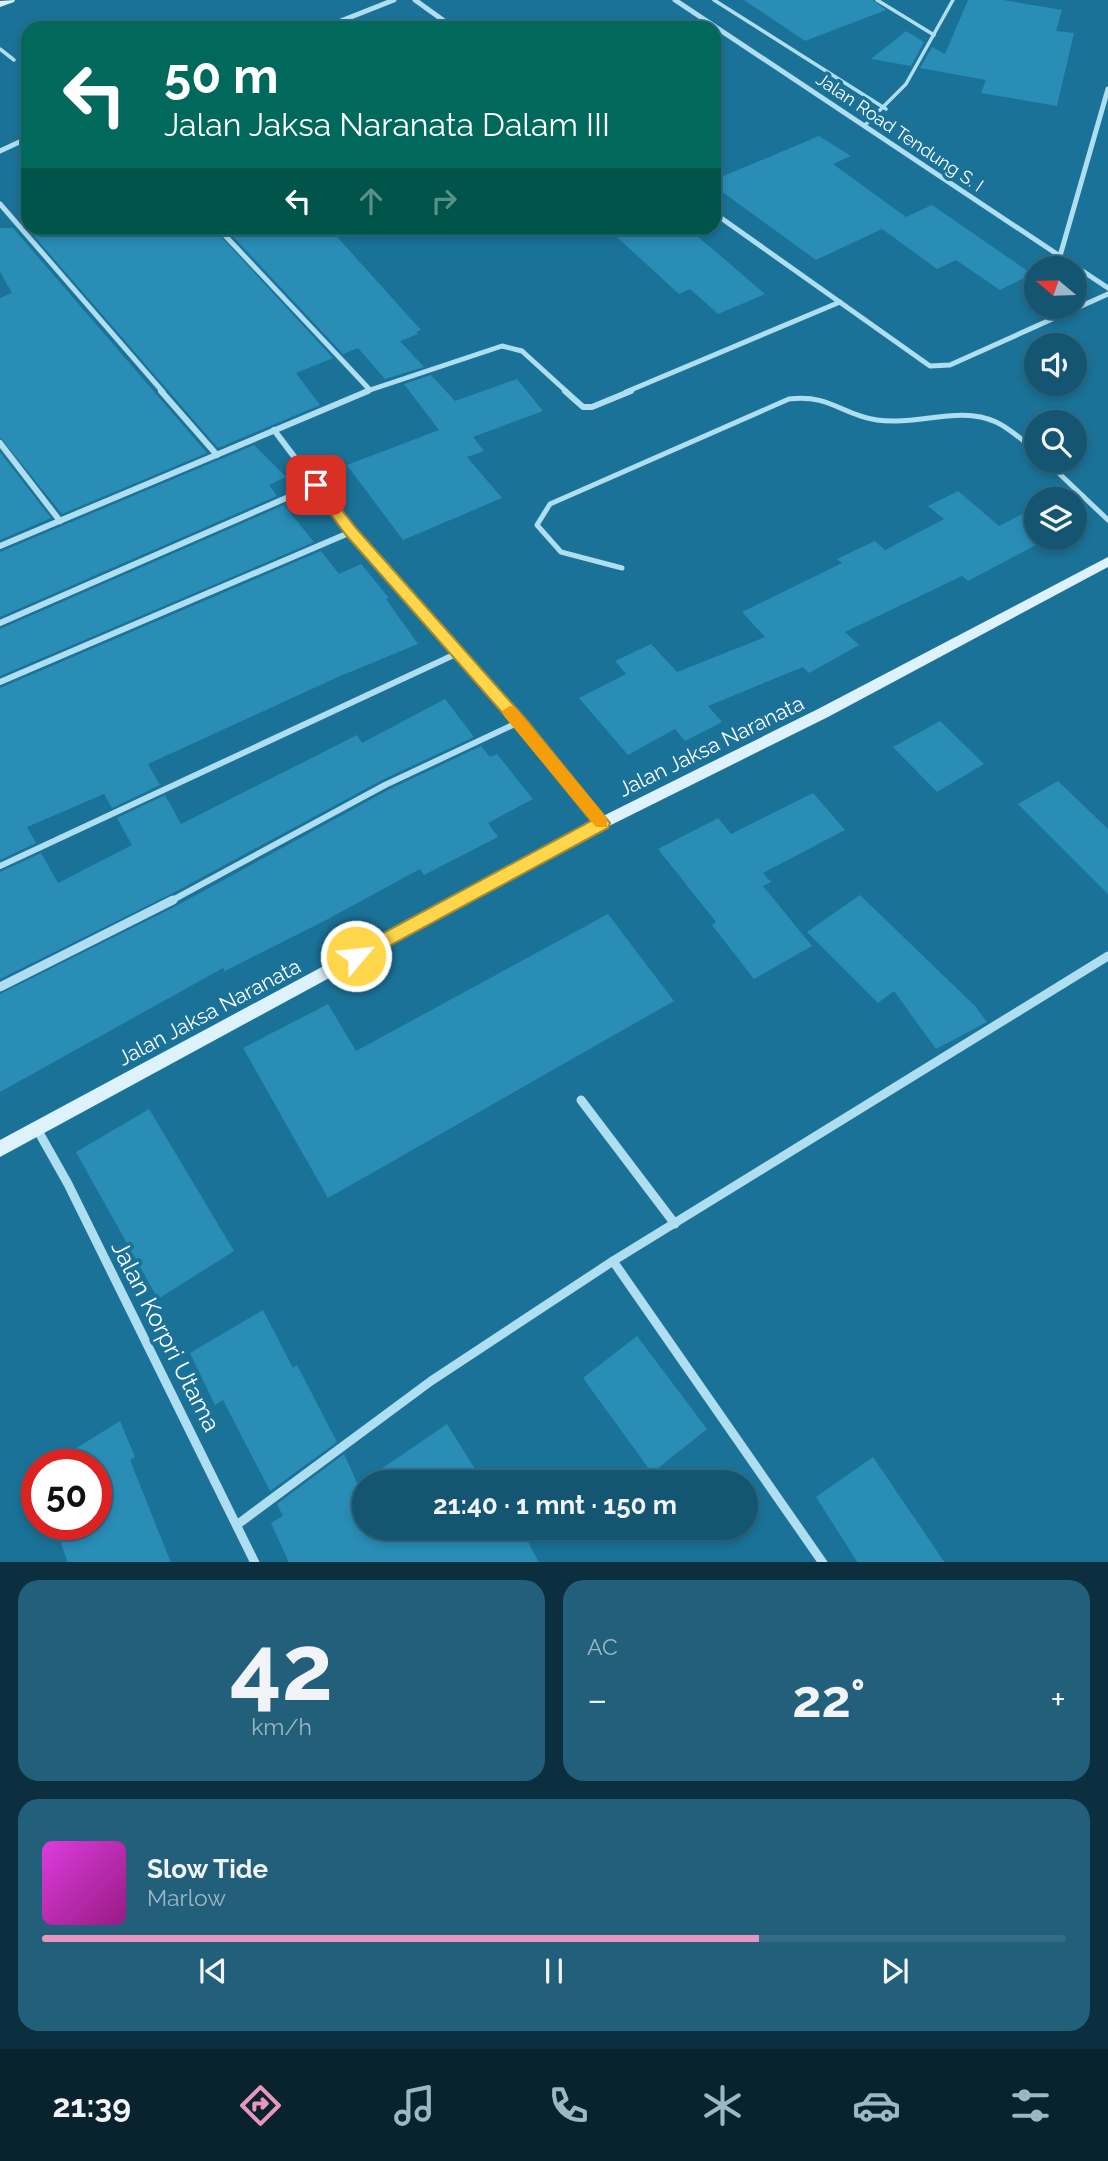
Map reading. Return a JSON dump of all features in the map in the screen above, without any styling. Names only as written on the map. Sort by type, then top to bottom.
[{"type":"main road","points":[[0,4],[11,0]]},
{"type":"main road","name":"Jalan Jaksa Naranata","points":[[0,1149],[602,823],[823,713],[1108,561]]},
{"type":"street","points":[[341,21],[394,0]]},
{"type":"street","points":[[415,0],[444,21]]},
{"type":"street","name":"Jalan Road Tendung S. I","points":[[675,0],[707,21]]},
{"type":"street","name":"Jalan Road Tendung S. I","points":[[721,30],[1060,256]]},
{"type":"street","points":[[1060,256],[1108,89]]},
{"type":"street","points":[[0,151],[21,141]]},
{"type":"street","points":[[0,204],[21,228]]},
{"type":"street","points":[[721,218],[930,366],[950,365],[1108,294]]},
{"type":"street","points":[[27,235],[216,455]]},
{"type":"street","points":[[225,235],[370,390]]},
{"type":"street","name":"Jalan Road Tendung S. I","points":[[1087,274],[1108,288]]},
{"type":"street","points":[[0,546],[370,390],[502,346],[522,351],[583,407],[592,407],[840,302]]},
{"type":"street","points":[[274,430],[351,532],[519,722],[602,823]]},
{"type":"street","points":[[0,443],[60,521]]},
{"type":"street","points":[[0,623],[316,485]]},
{"type":"street","points":[[0,682],[351,532]]},
{"type":"street","points":[[0,866],[458,653]]},
{"type":"street","points":[[0,987],[102,938],[385,785],[519,722]]},
{"type":"street","points":[[238,1524],[431,1381],[613,1261],[1108,956]]},
{"type":"street","points":[[581,1100],[675,1224]]},
{"type":"street","name":"Jalan Korpri Utama","points":[[37,1129],[68,1184],[238,1524],[254,1562]]},
{"type":"street","points":[[613,1261],[822,1562]]},
{"type":"lane","points":[[714,0],[886,109]]},
{"type":"lane","points":[[877,0],[934,35]]},
{"type":"lane","points":[[865,125],[886,109],[906,86],[953,0]]},
{"type":"lane","points":[[0,49],[14,60]]},
{"type":"lane","points":[[622,568],[561,552],[537,525],[541,514],[550,505],[789,399],[809,395],[829,399],[871,419],[885,421],[968,417],[993,421],[1024,443]]},
{"type":"lane","points":[[1059,473],[1108,520]]},
{"type":"building","points":[[744,0],[873,0],[886,10],[805,41]]},
{"type":"building","points":[[968,0],[1003,0],[1062,10],[1056,31],[1074,33],[1057,106],[981,93],[986,80],[920,68],[932,47],[945,54]]},
{"type":"building","points":[[906,31],[924,42],[911,66],[871,59]]},
{"type":"building","points":[[819,136],[851,156],[833,164],[906,217],[932,205],[1024,268],[1024,278],[1000,290],[956,260],[937,269],[882,229],[816,260],[721,191],[721,177]]},
{"type":"building","points":[[0,228],[13,228],[207,453],[62,514],[0,437],[0,298],[12,293],[0,272]]},
{"type":"building","points":[[33,235],[219,235],[333,358],[296,373],[320,405],[218,448]]},
{"type":"building","points":[[232,235],[335,235],[421,330],[416,332],[418,334],[400,341],[424,367],[385,379],[358,348],[343,354]]},
{"type":"building","points":[[615,235],[696,235],[765,294],[718,314],[690,289],[679,294]]},
{"type":"building","points":[[431,375],[455,401],[517,379],[543,411],[473,437],[484,451],[467,457],[502,498],[403,540],[347,465],[439,430],[404,384]]},
{"type":"building","points":[[254,445],[286,477],[269,485],[277,496],[0,617],[0,552]]},
{"type":"building","points":[[0,452],[51,518],[0,540]]},
{"type":"building","points":[[958,491],[999,526],[1024,513],[1024,550],[1027,550],[968,581],[962,576],[845,632],[859,645],[809,673],[803,667],[708,706],[722,722],[685,741],[675,729],[628,755],[579,698],[626,674],[615,661],[651,644],[677,672],[765,637],[742,612],[842,563],[837,559],[875,541],[885,550],[944,519],[928,506]]},
{"type":"building","points":[[284,505],[314,542],[0,676],[0,629]]},
{"type":"building","points":[[321,551],[339,574],[361,564],[389,598],[386,599],[418,644],[338,677],[148,764],[160,785],[112,808],[104,794],[27,827],[36,843],[0,860],[0,688]]},
{"type":"building","points":[[445,699],[474,737],[382,780],[173,893],[0,979],[0,872],[41,853],[58,883],[132,845],[117,818],[165,795],[181,824],[357,735],[362,743]]},
{"type":"building","points":[[940,721],[984,764],[937,792],[893,747]]},
{"type":"building","points":[[481,746],[490,757],[497,754],[533,799],[488,823],[498,837],[424,875],[420,869],[225,971],[223,968],[0,1092],[0,994],[176,906],[388,790]]},
{"type":"building","points":[[1058,781],[1108,829],[1108,894],[1018,804]]},
{"type":"building","points":[[813,793],[845,830],[763,873],[771,882],[763,886],[812,946],[754,979],[712,925],[716,922],[658,849],[718,818],[731,834]]},
{"type":"building","points":[[860,895],[975,1006],[987,1022],[936,1049],[894,991],[878,1003],[807,932]]},
{"type":"building","points":[[608,914],[674,1001],[328,1198],[243,1048],[328,1004],[356,1051]]},
{"type":"building","points":[[149,1109],[234,1251],[158,1299],[76,1152]]},
{"type":"building","points":[[263,1310],[293,1368],[297,1365],[337,1442],[270,1491],[223,1400],[215,1405],[190,1353]]},
{"type":"building","points":[[637,1336],[707,1429],[656,1470],[650,1470],[583,1378]]},
{"type":"building","points":[[120,1421],[135,1457],[130,1460],[171,1562],[68,1562],[60,1540],[112,1540],[112,1449],[75,1449]]},
{"type":"building","points":[[447,1424],[476,1470],[380,1470]]},
{"type":"building","points":[[344,1454],[352,1472],[352,1540],[527,1540],[538,1562],[289,1562],[271,1523],[283,1516],[277,1504]]},
{"type":"building","points":[[873,1457],[944,1562],[857,1562],[816,1497]]},
{"type":"slow traffic","points":[[510,711],[602,823]]},
{"type":"route","points":[[316,485],[351,532],[519,722],[602,823],[356,956]]}]
